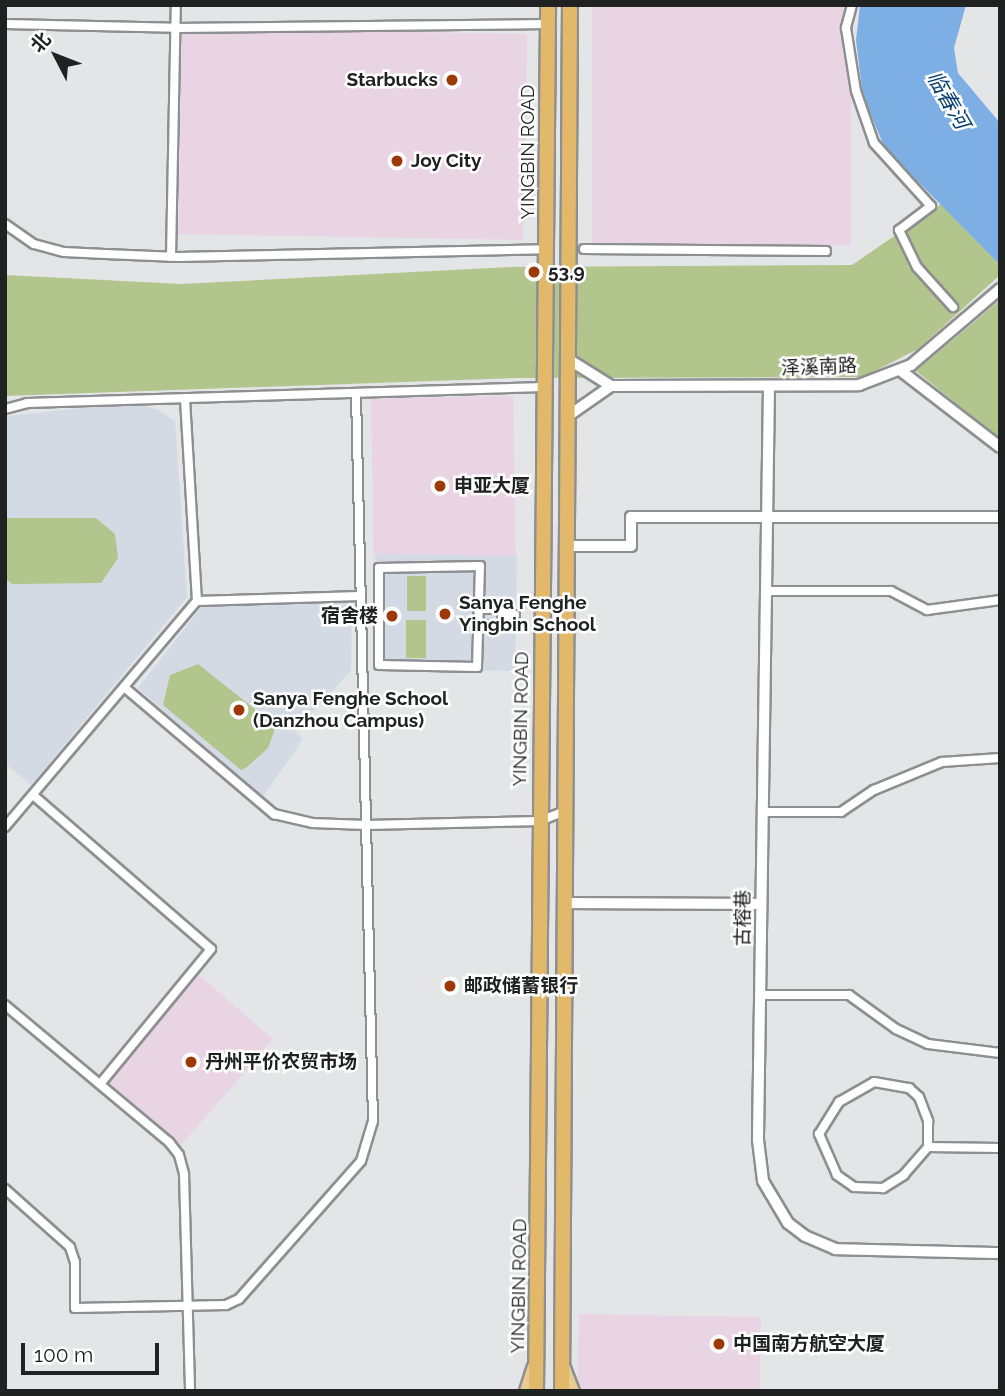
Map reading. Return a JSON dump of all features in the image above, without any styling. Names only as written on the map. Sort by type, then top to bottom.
[{"type":"highway","name":"YINGBIN ROAD","points":[[536,1391],[548,5]]},
{"type":"highway","points":[[562,1391],[570,5]]},
{"type":"highway","points":[[540,788],[565,787]]},
{"type":"highway","points":[[540,821],[564,870]]},
{"type":"highway","points":[[540,867],[552,861],[564,870]]},
{"type":"main road","points":[[526,1391],[537,1360]]},
{"type":"main road","points":[[562,1363],[573,1391]]},
{"type":"street","points":[[171,257],[176,5]]},
{"type":"street","points":[[852,5],[846,28],[856,91],[874,143],[931,206],[899,230],[917,267],[953,307]]},
{"type":"street","points":[[5,24],[175,28],[548,24]]},
{"type":"street","points":[[5,224],[34,244],[64,252],[171,257],[546,249]]},
{"type":"street","points":[[584,250],[826,251]]},
{"type":"street","name":"泽溪南路","points":[[611,386],[859,385],[900,370],[931,349],[998,290]]},
{"type":"street","points":[[568,359],[611,386],[568,416]]},
{"type":"street","points":[[900,370],[1000,447]]},
{"type":"street","points":[[5,409],[27,403],[544,387]]},
{"type":"street","name":"古榕巷","points":[[769,387],[758,1157],[767,1193],[788,1223],[815,1241],[846,1251],[1000,1253]]},
{"type":"street","points":[[5,1189],[70,1247],[75,1262],[75,1308],[226,1305],[239,1299],[362,1161],[373,1122],[356,394]]},
{"type":"street","points":[[5,827],[197,601],[185,398]]},
{"type":"street","points":[[567,546],[631,546],[631,517],[1000,517]]},
{"type":"street","points":[[480,566],[480,609],[477,667],[377,665],[379,568],[480,566]]},
{"type":"street","points":[[766,591],[891,591],[927,610],[1000,600]]},
{"type":"street","points":[[197,601],[360,596]]},
{"type":"street","points":[[479,626],[502,625],[502,609],[480,609]]},
{"type":"street","points":[[502,615],[516,615]]},
{"type":"street","points":[[124,687],[274,814],[312,823],[366,825],[540,821],[565,811]]},
{"type":"street","points":[[763,812],[841,812],[874,790],[942,762],[1000,758]]},
{"type":"street","points":[[33,794],[211,948],[100,1084]]},
{"type":"street","points":[[565,903],[761,904]]},
{"type":"street","points":[[760,995],[849,995],[896,1029],[928,1044],[1000,1053]]},
{"type":"street","points":[[5,1005],[100,1084],[179,1155],[184,1174],[190,1391]]},
{"type":"street","points":[[874,1082],[909,1088],[919,1097],[929,1121],[928,1147],[904,1175],[883,1188],[854,1187],[837,1175],[820,1134],[839,1102],[874,1082]]},
{"type":"street","points":[[928,1147],[1000,1148]]},
{"type":"shaded area","points":[[592,5],[851,5],[851,245],[592,245]]},
{"type":"shaded area","points":[[182,28],[527,34],[523,240],[178,234]]},
{"type":"shaded area","points":[[513,396],[516,556],[374,558],[371,398]]},
{"type":"shaded area","points":[[134,403],[159,410],[175,421],[187,597],[31,785],[5,763],[5,416]]},
{"type":"shaded area","name":"Sanya Fenghe Yingbin School","points":[[376,554],[517,556],[515,671],[374,669]]},
{"type":"shaded area","name":"Sanya Fenghe School (Danzhou Campus)","points":[[347,603],[352,610],[351,671],[295,731],[303,739],[262,798],[138,688],[203,605]]},
{"type":"shaded area","points":[[199,975],[273,1039],[181,1145],[107,1081]]},
{"type":"shaded area","points":[[579,1314],[761,1317],[760,1391],[578,1391]]},
{"type":"green space","points":[[941,204],[1000,265],[1000,275],[918,349],[863,377],[514,378],[5,396],[5,275],[182,284],[510,267],[852,265]]},
{"type":"green space","points":[[1000,300],[1000,439],[916,371]]},
{"type":"green space","points":[[5,518],[96,518],[115,534],[118,558],[101,583],[12,584],[5,578]]},
{"type":"green space","points":[[407,576],[426,576],[426,611],[407,611]]},
{"type":"green space","points":[[406,620],[426,620],[426,658],[406,658]]},
{"type":"green space","points":[[198,664],[276,726],[268,748],[241,770],[163,705],[170,675]]},
{"type":"water","name":"临春河","points":[[860,5],[966,5],[954,48],[958,73],[1000,123],[1000,265],[885,148],[863,97],[856,40]]},
{"type":"place","name":"Starbucks","points":[[452,80]]},
{"type":"place","name":"Joy City","points":[[397,161]]},
{"type":"place","name":"53,9","points":[[534,272]]},
{"type":"place","name":"申亚大厦","points":[[440,486]]},
{"type":"place","name":"Sanya Fenghe Yingbin School","points":[[445,614]]},
{"type":"place","name":"宿舍楼","points":[[392,616]]},
{"type":"place","name":"Sanya Fenghe School (Danzhou Campus)","points":[[239,710]]},
{"type":"place","name":"邮政储蓄银行","points":[[450,986]]},
{"type":"place","name":"丹州平价农贸市场","points":[[191,1062]]},
{"type":"place","name":"中国南方航空大厦","points":[[719,1344]]}]
